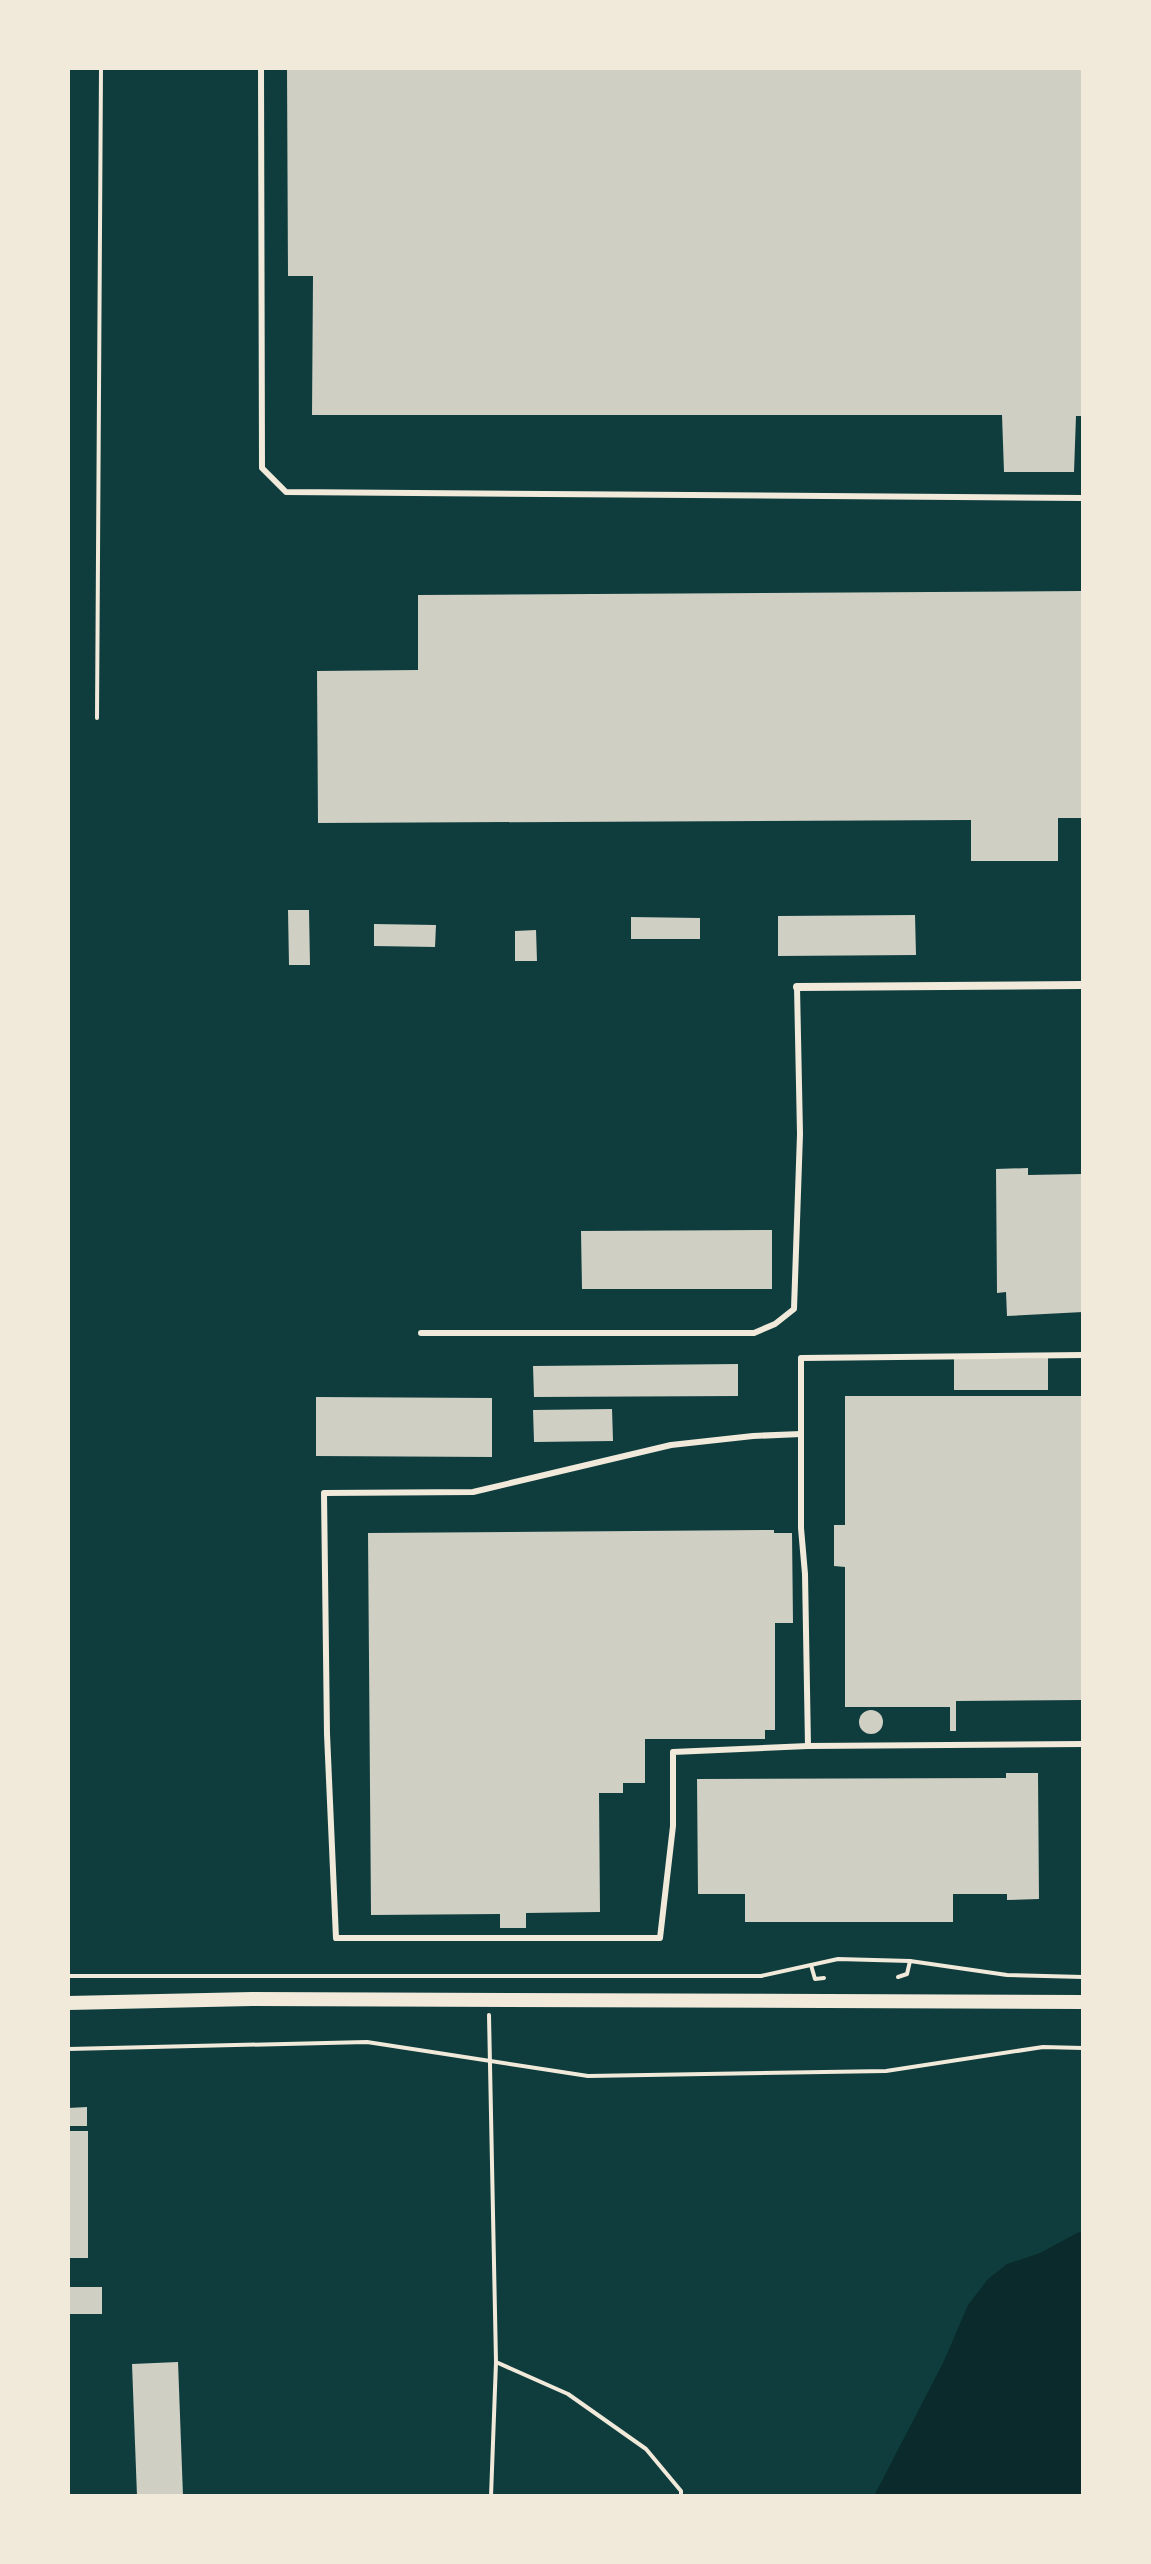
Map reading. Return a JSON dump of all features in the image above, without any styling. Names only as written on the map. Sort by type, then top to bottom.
[{"type":"street","points":[[797,987],[1083,985]]},
{"type":"street","points":[[68,2003],[252,1999],[1083,2002]]},
{"type":"lane","points":[[261,68],[262,468],[286,492],[1083,498]]},
{"type":"lane","points":[[421,1333],[754,1333],[775,1324],[794,1309],[800,1134],[797,987]]},
{"type":"lane","points":[[808,1746],[801,1358],[1083,1355]]},
{"type":"lane","points":[[801,1434],[671,1445],[473,1492],[324,1493],[327,1734],[336,1938],[660,1938],[673,1826],[673,1752],[808,1746],[1083,1744]]},
{"type":"path","points":[[97,718],[101,68]]},
{"type":"path","points":[[68,1976],[761,1976],[838,1959],[910,1961],[1007,1975],[1083,1977]]},
{"type":"path","points":[[898,1977],[907,1974],[910,1961]]},
{"type":"path","points":[[811,1965],[815,1979],[824,1978]]},
{"type":"path","points":[[490,2001],[496,2362],[491,2496]]},
{"type":"path","points":[[68,2049],[367,2042],[588,2076],[886,2071],[1043,2047],[1083,2048]]},
{"type":"path","points":[[496,2362],[568,2394],[646,2449],[681,2491],[681,2496]]},
{"type":"water","points":[[1079,2232],[1083,2233],[1083,2496],[874,2496],[944,2361],[968,2305],[988,2279],[1007,2264],[1040,2253]]},
{"type":"building","points":[[287,68],[1083,68],[1083,416],[1076,416],[1074,472],[1004,472],[1002,415],[312,415],[313,276],[288,276]]},
{"type":"building","points":[[1083,591],[1083,818],[1058,818],[1058,861],[971,861],[971,820],[318,823],[317,671],[418,670],[418,595]]},
{"type":"building","points":[[288,910],[309,910],[310,965],[289,965]]},
{"type":"building","points":[[915,915],[916,955],[778,956],[778,916]]},
{"type":"building","points":[[631,917],[700,918],[700,939],[631,939]]},
{"type":"building","points":[[374,924],[436,925],[435,947],[374,946]]},
{"type":"building","points":[[536,930],[537,961],[515,961],[515,931]]},
{"type":"building","points":[[1028,1168],[1028,1175],[1083,1174],[1083,1312],[1007,1316],[1006,1292],[997,1293],[996,1169]]},
{"type":"building","points":[[772,1230],[772,1289],[582,1289],[581,1231]]},
{"type":"building","points":[[1048,1358],[1048,1390],[954,1390],[954,1359]]},
{"type":"building","points":[[738,1364],[738,1396],[534,1397],[533,1366]]},
{"type":"building","points":[[845,1396],[1083,1396],[1083,1700],[956,1701],[956,1731],[950,1731],[950,1707],[845,1707],[845,1567],[834,1566],[834,1525],[845,1525]]},
{"type":"building","points":[[316,1397],[492,1398],[492,1457],[316,1456]]},
{"type":"building","points":[[612,1409],[613,1441],[534,1442],[533,1410]]},
{"type":"building","points":[[774,1530],[774,1533],[792,1533],[793,1623],[775,1623],[775,1730],[765,1730],[765,1739],[645,1739],[645,1783],[623,1783],[623,1793],[599,1793],[600,1912],[526,1913],[526,1928],[500,1928],[500,1914],[371,1915],[368,1533]]},
{"type":"building","points":[[871,1710],[879,1714],[883,1722],[879,1730],[871,1734],[863,1730],[859,1722],[863,1714]]},
{"type":"building","points":[[1006,1773],[1038,1773],[1039,1899],[1007,1900],[1007,1894],[953,1894],[953,1922],[745,1922],[745,1894],[698,1894],[697,1779],[1006,1778]]},
{"type":"building","points":[[87,2107],[87,2126],[68,2126],[68,2108]]},
{"type":"building","points":[[68,2131],[88,2131],[88,2258],[68,2258]]},
{"type":"building","points":[[68,2287],[102,2287],[102,2314],[68,2314]]},
{"type":"building","points":[[178,2362],[183,2496],[137,2496],[132,2364]]}]
